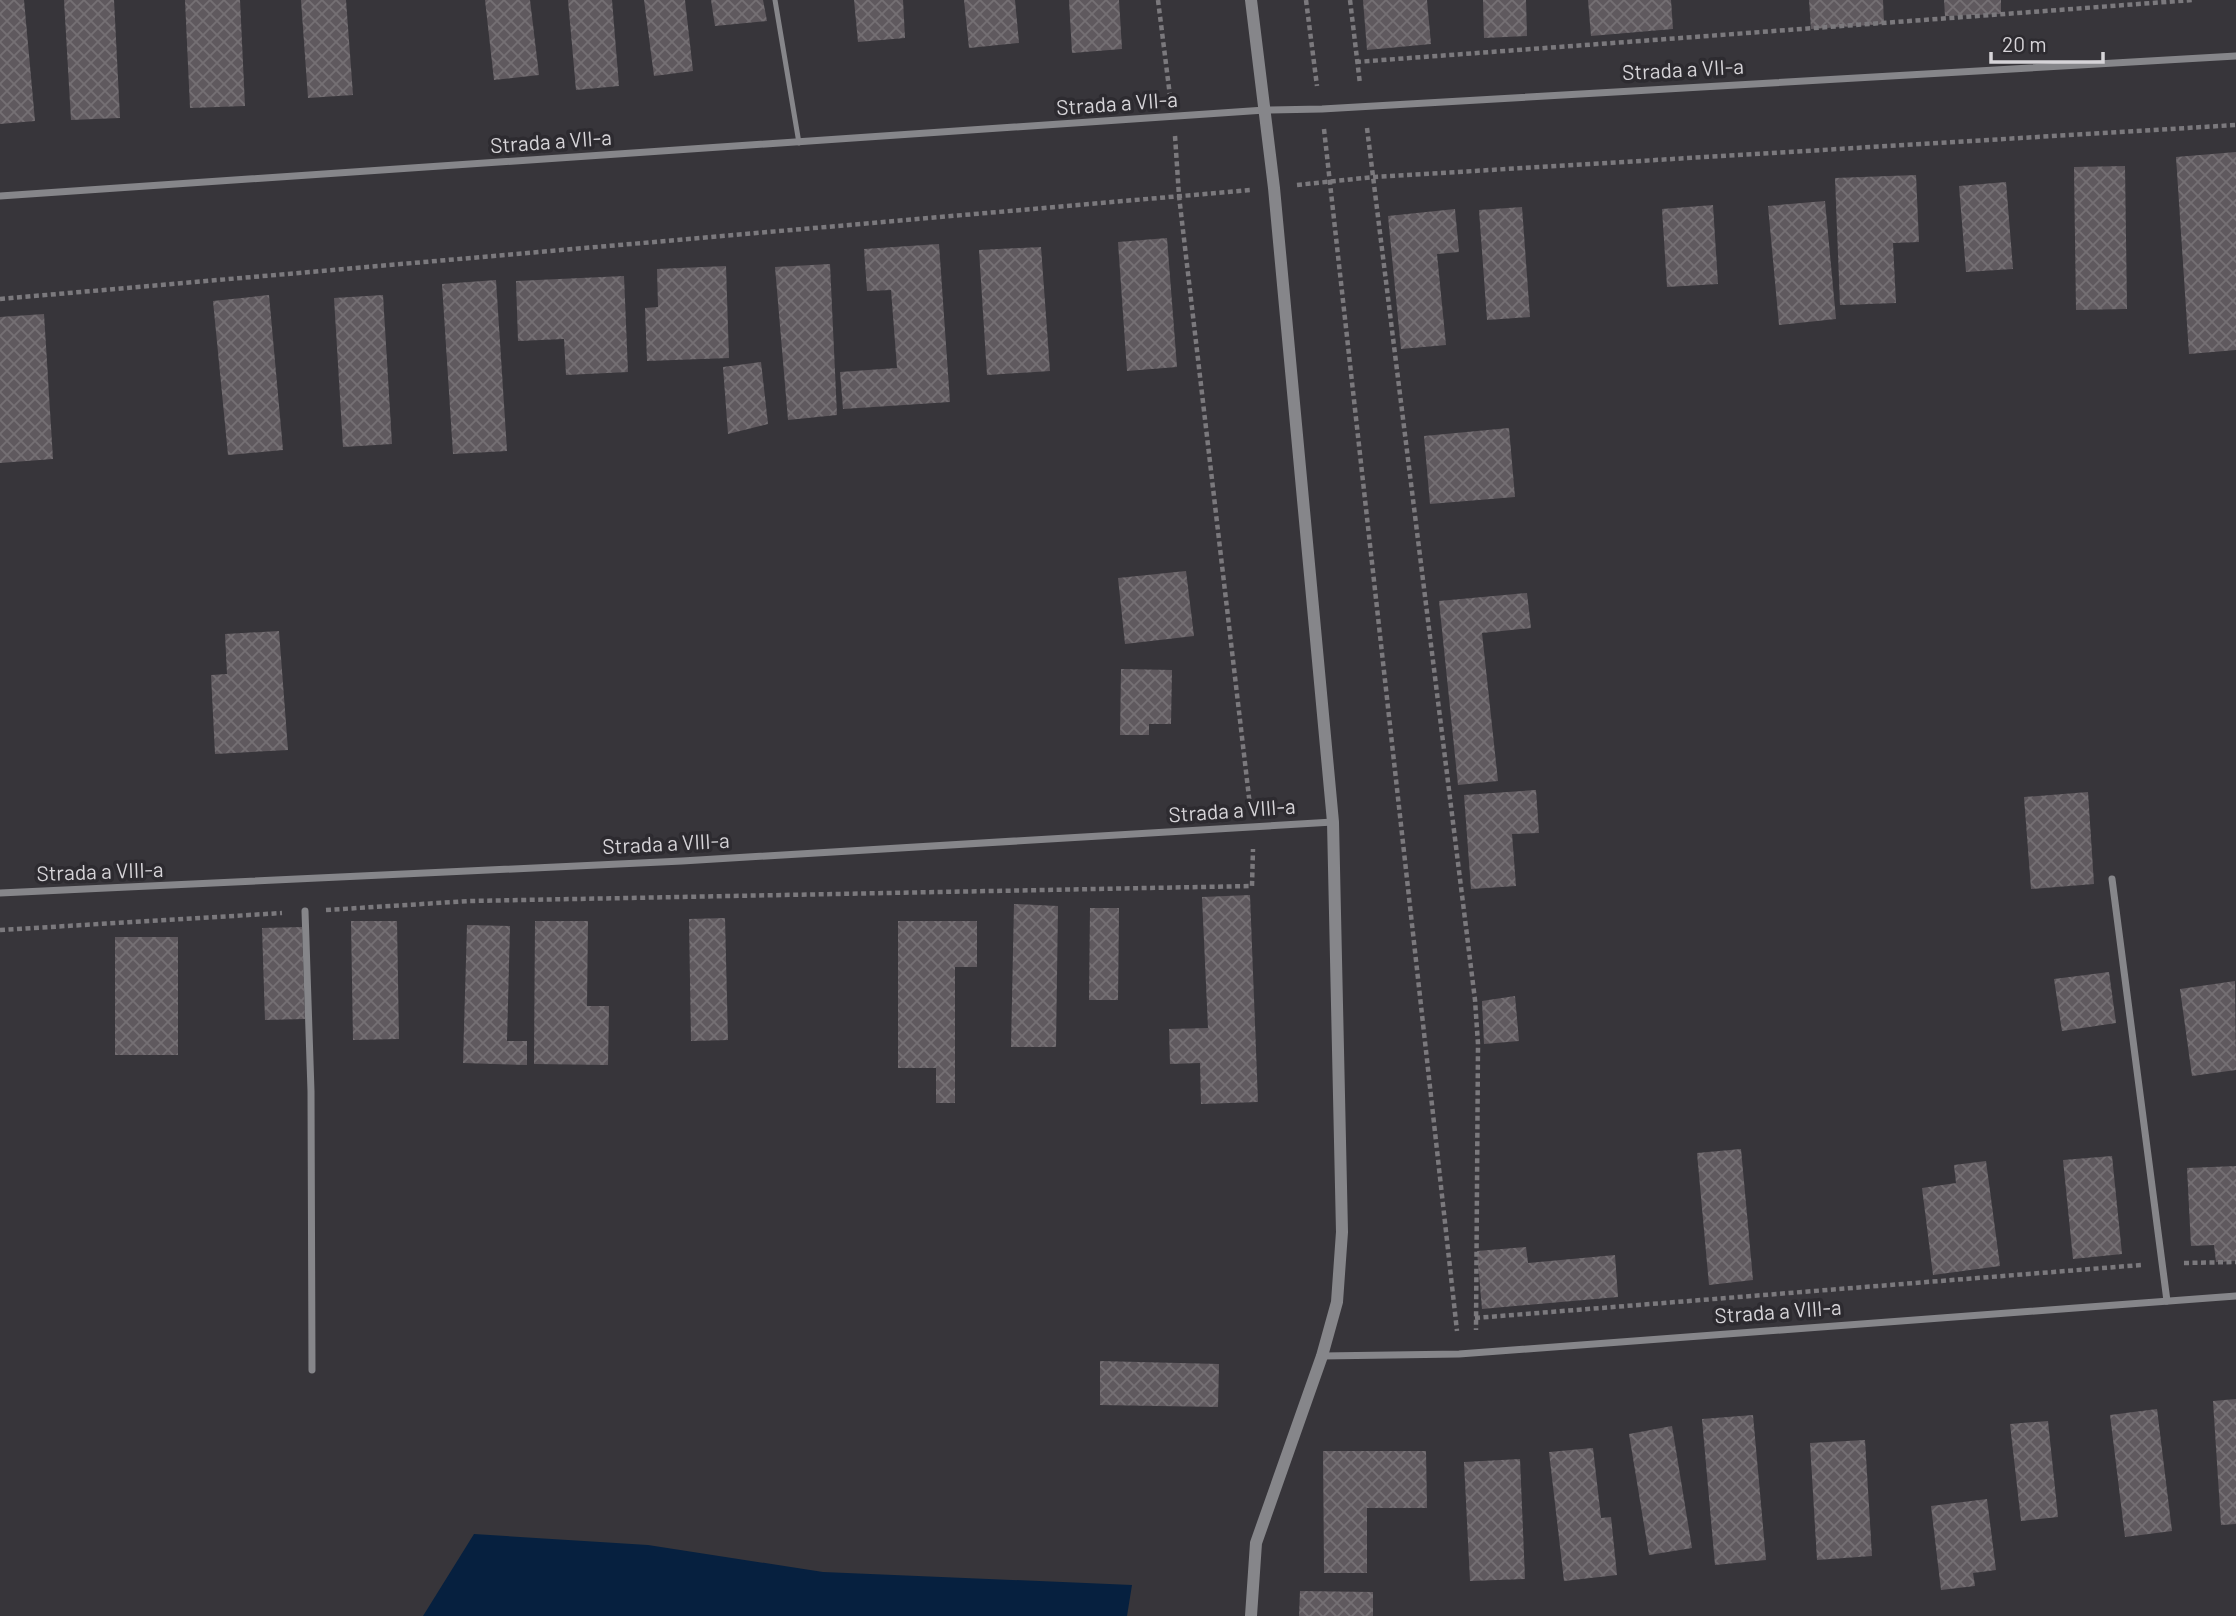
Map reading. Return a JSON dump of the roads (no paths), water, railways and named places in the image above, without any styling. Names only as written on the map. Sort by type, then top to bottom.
[{"type":"street","points":[[1251,0],[1274,188],[1334,822],[1342,1232],[1337,1302],[1322,1356],[1256,1543],[1251,1616]]},
{"type":"street","name":"Strada a VII-a","points":[[0,196],[1265,110],[1322,109],[2236,56]]},
{"type":"street","name":"Strada a VIII-a","points":[[0,893],[696,860],[1334,822]]},
{"type":"street","points":[[2112,879],[2167,1301]]},
{"type":"street","points":[[305,911],[311,1091],[312,1370]]},
{"type":"street","name":"Strada a VIII-a","points":[[1322,1356],[1459,1354],[2236,1296]]},
{"type":"lane","points":[[775,0],[799,143]]},
{"type":"water","points":[[474,1534],[648,1545],[823,1572],[1132,1585],[1127,1616],[423,1616]]}]
